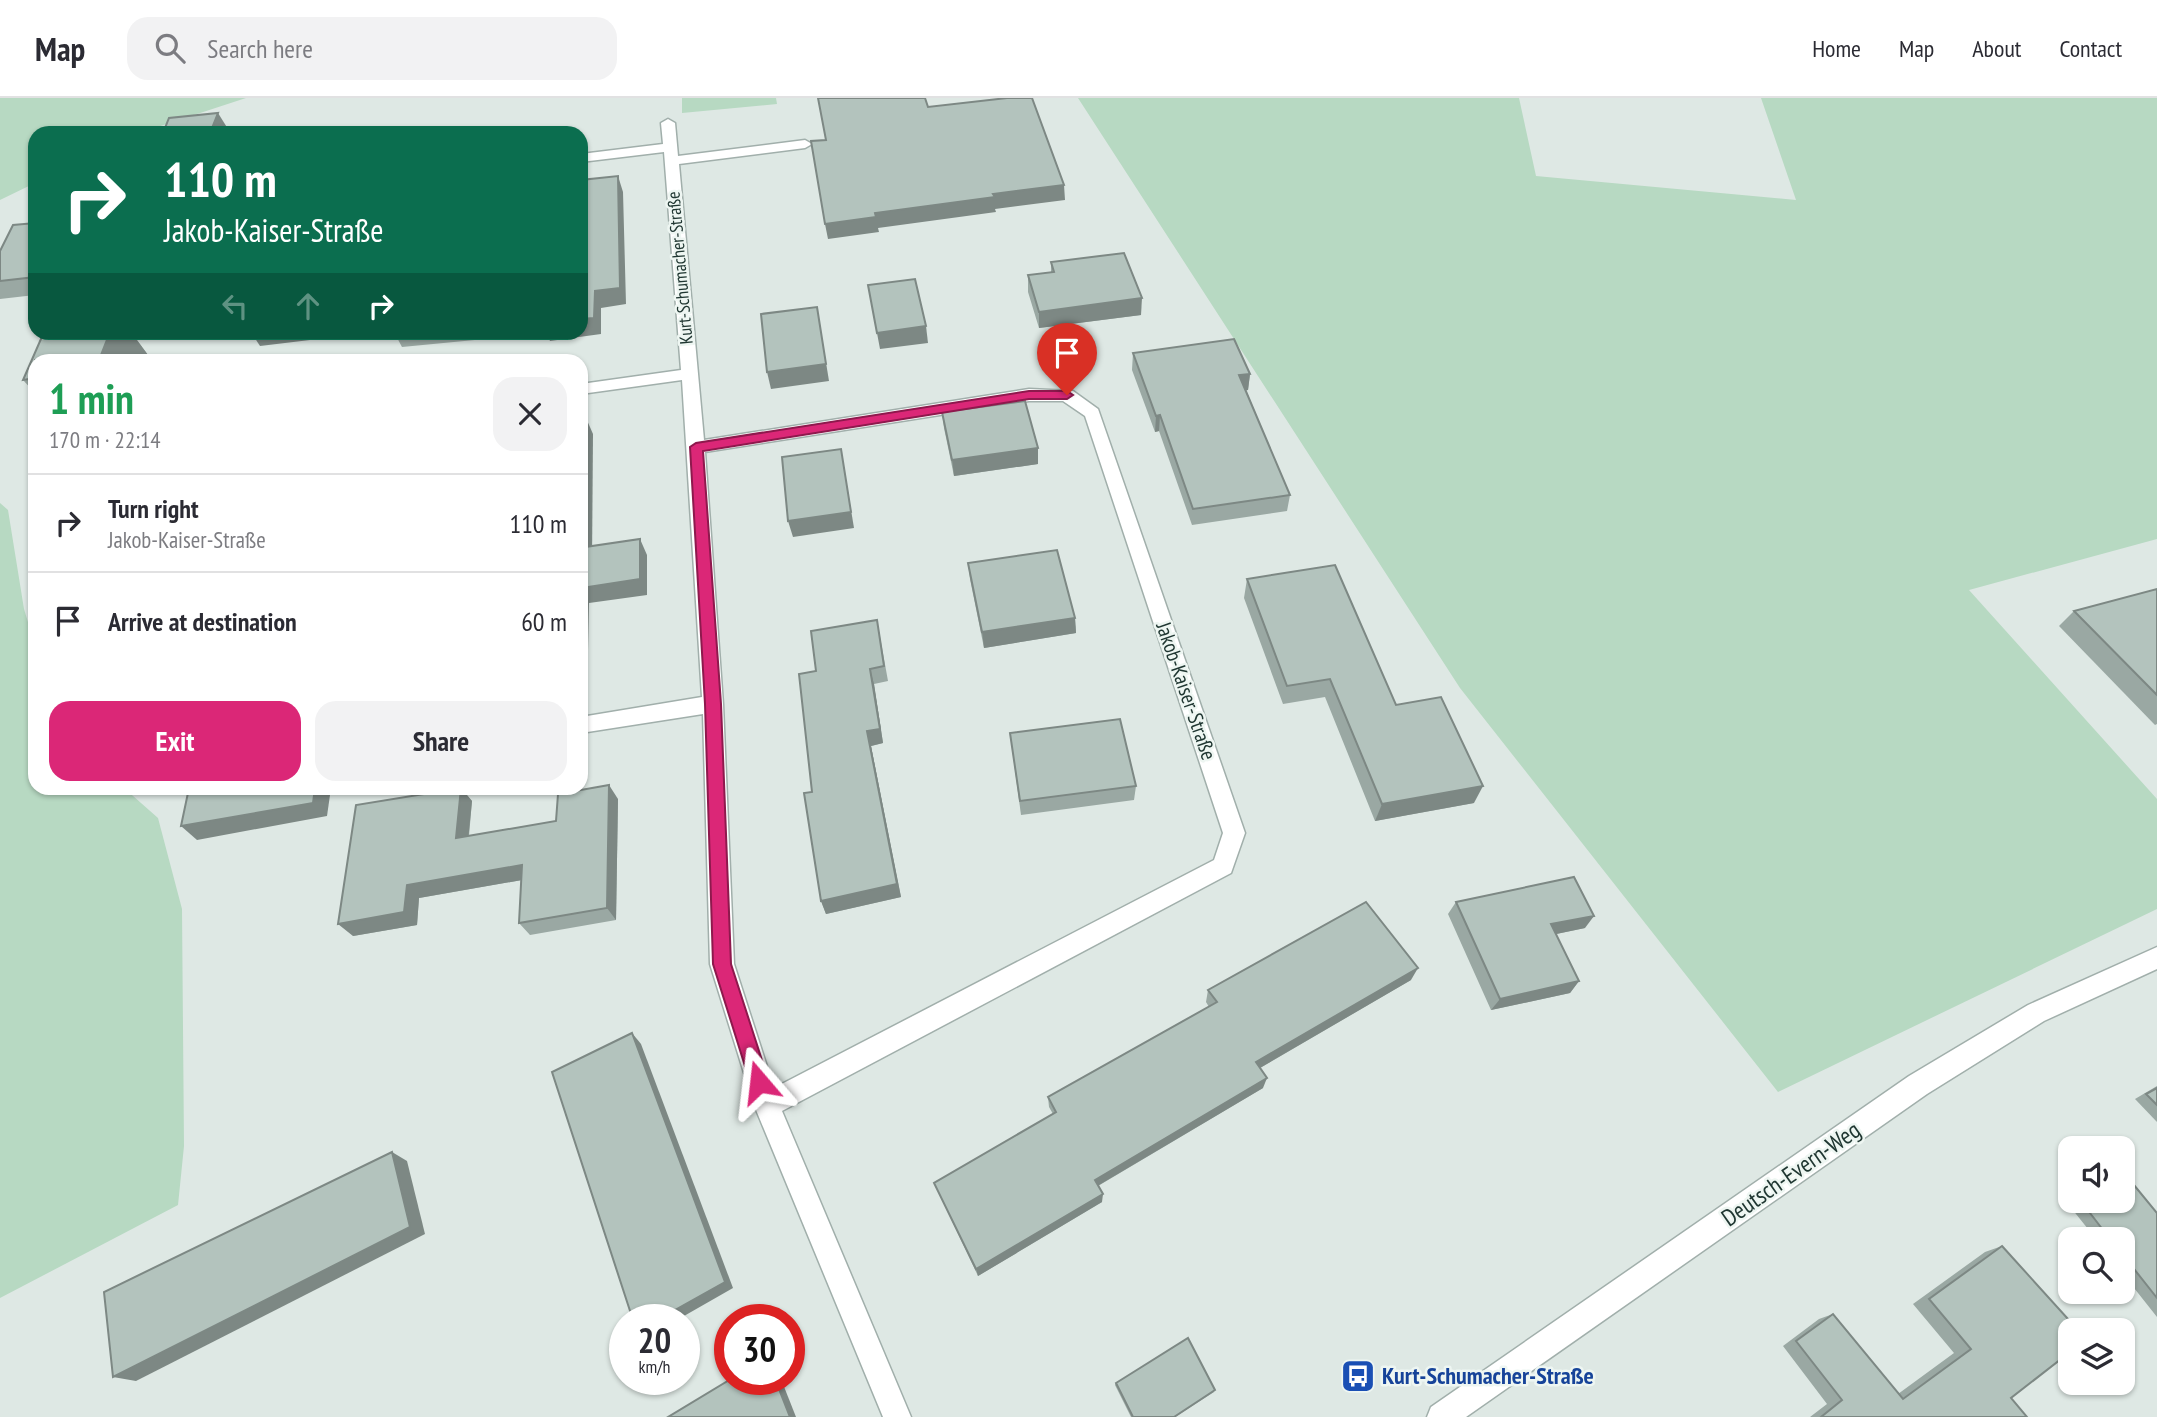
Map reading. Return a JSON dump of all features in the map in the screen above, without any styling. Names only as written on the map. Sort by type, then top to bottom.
[{"type":"street","name":"Kurt-Schumacher-Straße","points":[[668,123],[696,447],[713,704],[722,964],[767,1105],[897,1417]]},
{"type":"street","name":"Kurt-Schumacher-Straße","points":[[588,158],[805,144]]},
{"type":"street","name":"Kurt-Schumacher-Straße","points":[[588,388],[690,374]]},
{"type":"street","name":"Jakob-Kaiser-Straße","points":[[696,447],[1029,395],[1067,395],[1092,413],[1234,833],[1223,866],[767,1105]]},
{"type":"street","points":[[588,724],[713,704]]},
{"type":"street","name":"Deutsch-Evern-Weg","points":[[1441,1417],[1918,1085],[2036,1013],[2157,958]]},
{"type":"green space","points":[[0,98],[246,98],[160,126],[28,126],[28,186],[0,200]]},
{"type":"green space","points":[[682,98],[776,98],[777,104],[682,113]]},
{"type":"green space","points":[[1078,98],[1519,98],[1536,176],[1796,200],[1761,98],[2157,98],[2157,539],[1969,590],[2157,799],[2157,909],[1778,1092],[1460,688]]},
{"type":"green space","points":[[0,503],[8,510],[28,622],[28,795],[132,795],[158,818],[182,909],[184,1146],[178,1205],[0,1298]]},
{"type":"building","points":[[818,98],[925,98],[928,107],[1007,98],[1032,98],[1064,185],[875,213],[876,217],[825,224],[811,141],[826,140]]},
{"type":"building","points":[[218,113],[213,126],[166,126],[169,118]]},
{"type":"building","points":[[618,176],[620,288],[595,291],[594,318],[588,318],[588,179]]},
{"type":"building","points":[[28,224],[28,278],[0,281],[0,251],[13,225]]},
{"type":"building","points":[[1124,253],[1142,298],[1039,312],[1028,275],[1054,272],[1051,262]]},
{"type":"building","points":[[915,279],[926,326],[877,333],[868,285]]},
{"type":"building","points":[[817,307],[826,364],[767,372],[761,314]]},
{"type":"building","points":[[1234,339],[1250,374],[1239,375],[1290,495],[1193,509],[1160,415],[1156,416],[1133,353]]},
{"type":"building","points":[[40,340],[107,340],[101,354],[34,354]]},
{"type":"building","points":[[1025,401],[1038,448],[952,460],[942,412]]},
{"type":"building","points":[[841,449],[851,512],[788,521],[782,457]]},
{"type":"building","points":[[640,539],[640,579],[588,587],[588,547]]},
{"type":"building","points":[[1057,550],[1075,618],[982,632],[968,563]]},
{"type":"building","points":[[1335,565],[1396,705],[1441,697],[1483,786],[1382,804],[1330,679],[1287,686],[1247,579]]},
{"type":"building","points":[[2157,589],[2157,695],[2074,611]]},
{"type":"building","points":[[877,620],[884,666],[870,669],[880,729],[867,731],[897,884],[821,901],[804,793],[812,792],[799,674],[816,671],[811,631]]},
{"type":"building","points":[[1120,719],[1136,786],[1020,801],[1010,733]]},
{"type":"building","points":[[609,785],[607,908],[519,923],[522,865],[407,885],[404,912],[338,924],[356,805],[418,795],[460,795],[456,838],[556,821],[558,795],[588,795],[588,789]]},
{"type":"building","points":[[188,795],[314,795],[313,803],[181,826]]},
{"type":"building","points":[[1574,877],[1594,916],[1551,924],[1579,981],[1500,999],[1456,902]]},
{"type":"building","points":[[1366,902],[1418,968],[1256,1062],[1267,1078],[1095,1180],[1103,1194],[976,1269],[934,1183],[1056,1112],[1048,1097],[1217,1002],[1208,990]]},
{"type":"building","points":[[632,1033],[725,1282],[686,1304],[628,1304],[552,1072]]},
{"type":"building","points":[[2157,1088],[2157,1105],[2146,1094]]},
{"type":"building","points":[[392,1152],[410,1227],[113,1377],[104,1292]]},
{"type":"building","points":[[2135,1186],[2157,1213],[2157,1298],[2135,1270],[2135,1227],[2101,1227],[2090,1213],[2135,1213]]},
{"type":"building","points":[[2002,1246],[2067,1318],[2058,1318],[2058,1361],[2011,1398],[2027,1417],[1821,1417],[1842,1400],[1796,1341],[1833,1314],[1903,1399],[1971,1349],[1929,1299]]},
{"type":"building","points":[[1188,1338],[1215,1390],[1174,1417],[1133,1417],[1116,1383]]},
{"type":"building","points":[[714,1389],[714,1395],[781,1395],[790,1417],[668,1417]]},
{"type":"place","name":"Kurt-Schumacher-Straße","points":[[1358,1376]]},
{"type":"route","points":[[759,1082],[722,964],[713,704],[696,447],[1029,395],[1067,395]]}]
